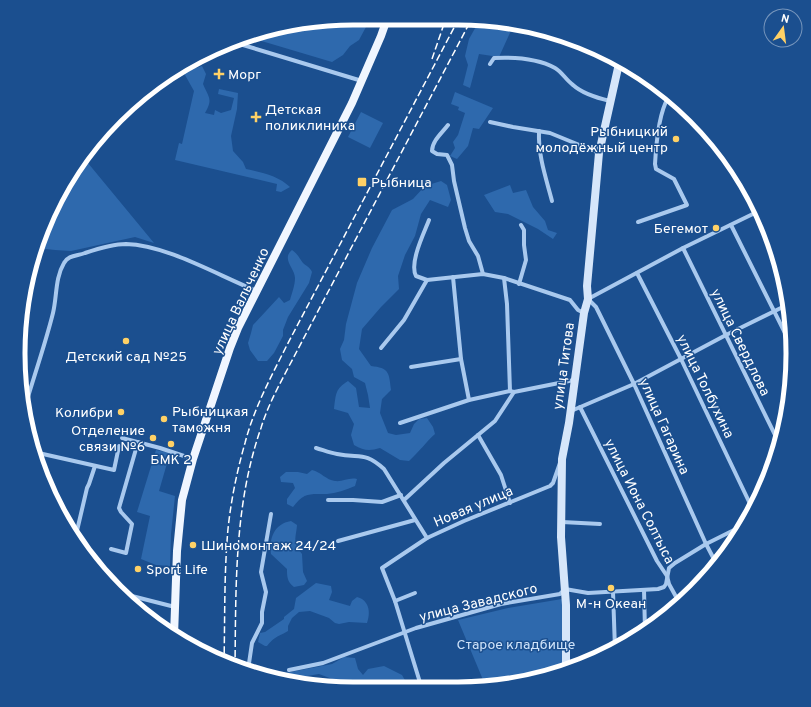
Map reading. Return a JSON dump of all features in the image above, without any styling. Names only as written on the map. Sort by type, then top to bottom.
[{"type":"main road","name":"улица Вальченко","points":[[174,629],[180,514],[184,490],[230,348],[238,328],[315,178],[362,81],[382,36],[385,25]]},
{"type":"street","points":[[242,45],[362,81]]},
{"type":"street","points":[[490,64],[494,58],[541,62],[557,69],[580,91],[597,98],[610,101]]},
{"type":"street","name":"улица Титова","points":[[566,664],[562,522],[562,459],[584,312],[588,299],[587,286],[599,153],[619,67]]},
{"type":"street","points":[[638,222],[687,205],[674,179],[656,169],[655,163],[659,131],[667,101]]},
{"type":"street","points":[[490,122],[550,133],[599,153]]},
{"type":"street","points":[[448,125],[434,143],[432,151],[437,154],[447,155],[452,165],[454,181],[465,228],[469,241],[478,256],[483,274]]},
{"type":"street","points":[[539,131],[538,146],[540,157],[552,201]]},
{"type":"street","points":[[588,299],[683,248],[754,213]]},
{"type":"street","points":[[429,220],[416,254],[414,268],[414,273],[416,276],[427,280],[483,274],[504,278],[570,300],[578,310],[584,312]]},
{"type":"street","points":[[519,284],[526,260],[524,230],[521,225]]},
{"type":"street","points":[[731,225],[785,333]]},
{"type":"street","points":[[28,397],[53,312],[55,292],[64,262],[72,255],[123,244],[138,245],[159,250],[183,259],[258,291]]},
{"type":"street","name":"улица Свердлова","points":[[683,248],[776,436]]},
{"type":"street","name":"улица Толбухина","points":[[637,273],[681,359],[750,503]]},
{"type":"street","points":[[453,278],[461,359],[469,400]]},
{"type":"street","points":[[404,500],[444,463],[495,422],[512,391],[504,278]]},
{"type":"street","points":[[381,348],[404,320],[427,280]]},
{"type":"street","name":"улица Гагарина","points":[[588,299],[596,307],[634,384],[714,558]]},
{"type":"street","points":[[570,411],[634,384],[782,307]]},
{"type":"street","points":[[411,367],[461,359]]},
{"type":"street","points":[[400,423],[469,400],[574,380]]},
{"type":"street","name":"улица Иона Солтыса","points":[[580,407],[657,561],[667,576],[671,590],[676,598]]},
{"type":"street","points":[[478,435],[501,475],[510,503]]},
{"type":"street","points":[[122,438],[193,459]]},
{"type":"street","points":[[111,549],[126,553],[132,524],[119,508],[138,442]]},
{"type":"street","points":[[40,453],[114,470],[119,446]]},
{"type":"street","points":[[316,448],[338,454],[367,457],[375,461],[384,469],[427,538]]},
{"type":"street","name":"Новая улица","points":[[395,601],[382,568],[427,538],[553,483],[562,459]]},
{"type":"street","points":[[77,531],[94,466]]},
{"type":"street","points":[[328,500],[382,502],[401,495]]},
{"type":"street","points":[[249,665],[252,643],[262,623],[262,612],[266,592],[261,572],[271,514]]},
{"type":"street","points":[[338,541],[416,520]]},
{"type":"street","points":[[562,522],[600,524]]},
{"type":"street","points":[[664,587],[669,568],[675,563],[706,544],[735,530]]},
{"type":"street","points":[[565,589],[588,593],[644,590],[664,587],[671,590]]},
{"type":"street","name":"улица Завадского","points":[[288,670],[323,663],[405,632],[501,604],[560,594],[565,589]]},
{"type":"street","points":[[644,590],[645,623]]},
{"type":"street","points":[[613,592],[615,642]]},
{"type":"street","points":[[415,593],[395,601],[420,682]]},
{"type":"street","points":[[133,596],[175,607]]},
{"type":"green space","points":[[368,25],[359,40],[350,46],[343,55],[332,62],[256,39],[289,31],[311,28]]},
{"type":"green space","points":[[476,26],[511,30],[499,57],[479,54],[470,88],[463,85],[468,65],[465,56],[469,39]]},
{"type":"green space","points":[[197,65],[196,68],[202,66],[206,74],[203,84],[209,98],[209,105],[205,113],[214,115],[215,110],[221,113],[231,110],[234,98],[218,94],[219,89],[238,93],[237,109],[231,136],[233,151],[243,162],[246,169],[275,177],[290,187],[281,192],[276,191],[277,184],[175,160],[179,143],[182,144],[194,91],[185,75],[186,71],[189,69]]},
{"type":"green space","points":[[455,92],[493,108],[479,129],[473,128],[468,146],[457,159],[450,156],[455,148],[453,142],[458,135],[465,113],[458,110],[459,107],[451,104]]},
{"type":"green space","points":[[361,112],[383,123],[370,148],[348,137]]},
{"type":"green space","points":[[87,162],[154,243],[135,237],[71,251],[42,248],[59,208],[69,189]]},
{"type":"green space","points":[[441,181],[447,185],[451,200],[448,207],[430,200],[421,214],[415,236],[405,255],[398,276],[399,289],[362,329],[359,349],[371,366],[385,370],[389,375],[391,390],[382,399],[380,413],[388,433],[396,435],[410,433],[414,424],[419,419],[427,418],[433,427],[435,434],[413,458],[409,461],[400,460],[380,448],[367,450],[354,445],[351,435],[354,424],[348,413],[334,409],[338,389],[348,381],[356,388],[359,407],[370,408],[365,383],[354,377],[352,369],[342,360],[340,349],[344,340],[346,324],[357,283],[372,248],[392,210],[413,199],[425,186]]},
{"type":"green space","points":[[510,185],[513,193],[526,190],[533,207],[545,221],[548,230],[557,233],[553,239],[538,229],[508,214],[495,212],[484,195]]},
{"type":"green space","points":[[292,250],[311,270],[312,272],[309,283],[288,317],[283,330],[283,336],[274,353],[267,361],[258,361],[250,350],[248,343],[253,325],[279,297],[284,303],[290,300],[295,278],[288,260],[289,253]]},
{"type":"green space","points":[[156,450],[170,453],[159,491],[175,496],[171,534],[170,566],[156,565],[141,559],[150,516],[137,512]]},
{"type":"green space","points":[[312,470],[335,481],[357,479],[355,486],[348,489],[330,494],[312,494],[304,496],[293,507],[287,504],[287,499],[295,488],[293,483],[281,482],[280,477],[286,472],[307,474]]},
{"type":"green space","points":[[291,521],[297,525],[296,543],[302,554],[303,572],[307,581],[304,585],[294,587],[287,576],[287,569],[271,554],[271,543],[274,533],[280,525]]},
{"type":"green space","points":[[316,583],[331,586],[332,592],[329,600],[350,606],[352,601],[357,597],[364,601],[369,611],[367,623],[349,622],[339,624],[335,623],[329,618],[310,611],[299,612],[292,618],[288,626],[288,631],[275,638],[267,646],[258,642],[260,633],[265,632],[284,619],[284,617],[294,609],[296,598]]},
{"type":"green space","name":"Старое кладбище","points":[[562,599],[562,665],[522,676],[483,681],[458,620],[508,608]]},
{"type":"green space","points":[[344,657],[355,658],[358,669],[363,675],[368,669],[384,666],[402,675],[406,682],[338,681],[319,674],[300,677],[280,674],[332,664]]},
{"type":"railway","points":[[432,59],[444,25]]},
{"type":"railway","points":[[224,655],[226,562],[229,518],[239,464],[253,417],[263,393],[287,345],[455,25]]},
{"type":"railway","points":[[235,660],[238,546],[241,516],[252,457],[263,421],[283,377],[468,25]]},
{"type":"place","name":"Морг","points":[[219,74]]},
{"type":"place","name":"Детская поликлиника","points":[[256,117]]},
{"type":"place","name":"Рыбницкий молодёжный центр","points":[[676,139]]},
{"type":"place","name":"Рыбница","points":[[362,182]]},
{"type":"place","name":"Бегемот","points":[[716,228]]},
{"type":"place","name":"Детский сад №25","points":[[126,341]]},
{"type":"place","name":"Колибри","points":[[121,412]]},
{"type":"place","name":"Рыбницкая таможня","points":[[164,419]]},
{"type":"place","name":"Отделение связи №6","points":[[153,438]]},
{"type":"place","name":"БМК 2","points":[[171,444]]},
{"type":"place","name":"Шиномонтаж 24/24","points":[[193,545]]},
{"type":"place","name":"Sport Life","points":[[138,569]]},
{"type":"place","name":"М-н Океан","points":[[611,588]]}]
